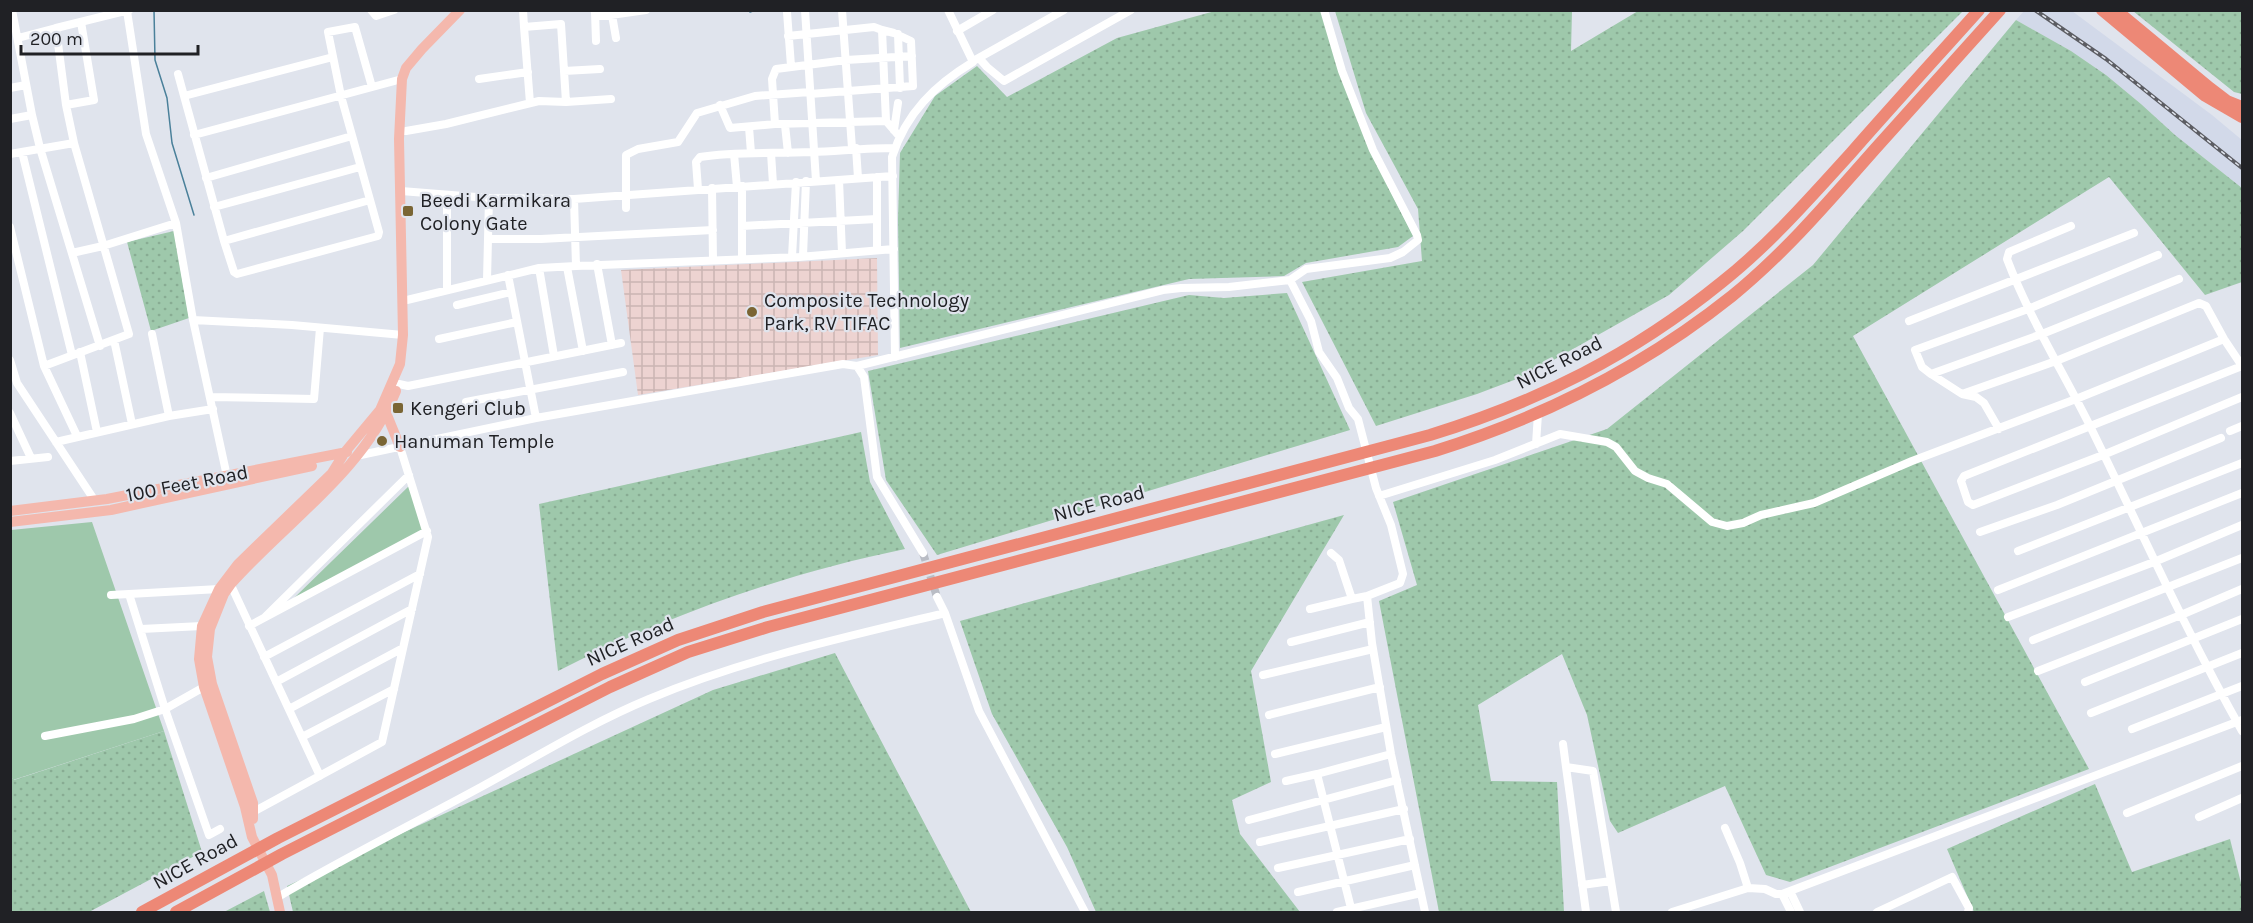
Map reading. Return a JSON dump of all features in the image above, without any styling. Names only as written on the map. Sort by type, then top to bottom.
[{"type":"highway","name":"NICE Road","points":[[142,912],[288,833],[486,731],[627,662],[696,634],[763,612],[1430,435],[1496,413],[1550,391],[1610,359],[1659,329],[1724,281],[1800,208],[1979,10]]},
{"type":"highway","name":"NICE Road","points":[[176,912],[282,854],[610,687],[688,652],[768,627],[1435,451],[1538,414],[1635,364],[1693,326],[1733,295],[1811,220],[2000,10]]},
{"type":"highway","points":[[2102,10],[2204,95],[2242,117]]},
{"type":"highway","points":[[2116,10],[2210,88],[2227,101],[2242,107]]},
{"type":"main road","points":[[280,912],[272,875],[252,837],[245,807],[204,687],[199,659],[202,626],[238,564],[351,454],[383,412],[399,384],[405,364],[407,336],[404,191],[399,139],[402,79],[406,68],[460,10]]},
{"type":"main road","points":[[252,837],[253,803],[212,684],[207,657],[210,629],[225,586],[337,482],[351,454],[383,412],[400,364],[408,79],[413,67],[467,10]]},
{"type":"main road","points":[[383,412],[400,447]]},
{"type":"main road","name":"100 Feet Road","points":[[10,522],[111,510],[228,480],[351,454]]},
{"type":"main road","name":"100 Feet Road","points":[[10,511],[95,501],[228,480]]},
{"type":"street","points":[[12,10],[40,148],[100,346]]},
{"type":"street","points":[[371,10],[376,16],[394,10]]},
{"type":"street","points":[[523,10],[530,103]]},
{"type":"street","points":[[594,11],[600,15],[612,15],[646,10]]},
{"type":"street","points":[[803,256],[804,223],[813,152],[805,10]]},
{"type":"street","points":[[842,10],[850,122],[858,178]]},
{"type":"street","points":[[948,10],[957,31],[976,60],[1004,81],[1131,10]]},
{"type":"street","points":[[957,31],[993,10]]},
{"type":"street","points":[[896,133],[932,91],[976,60],[1064,10]]},
{"type":"street","points":[[351,454],[400,447],[536,418],[836,366],[857,366],[1163,290],[1229,287],[1290,280],[1306,269],[1390,258],[1403,252],[1418,240],[1417,235],[1373,150],[1342,71],[1324,10]]},
{"type":"street","points":[[18,38],[128,11],[146,134],[176,223],[193,320],[228,480]]},
{"type":"street","points":[[594,11],[596,41]]},
{"type":"street","points":[[787,12],[791,66]]},
{"type":"street","points":[[612,15],[616,38]]},
{"type":"street","points":[[66,105],[94,100],[81,22]]},
{"type":"street","points":[[524,27],[561,24],[566,102]]},
{"type":"street","points":[[178,74],[224,241],[234,272],[237,274],[378,236],[379,232],[340,96],[328,32],[356,27],[372,87]]},
{"type":"street","points":[[626,208],[626,155],[638,149],[678,142],[697,113],[755,96],[913,86],[911,41],[898,34],[874,27],[788,36]]},
{"type":"street","points":[[44,366],[129,334],[74,143],[66,105],[56,28]]},
{"type":"street","points":[[882,30],[886,121],[896,133]]},
{"type":"street","points":[[898,34],[900,88]]},
{"type":"street","points":[[775,124],[773,94],[775,71],[779,67],[912,56]]},
{"type":"street","points":[[184,96],[333,57]]},
{"type":"street","points":[[564,71],[600,69]]},
{"type":"street","points":[[479,79],[528,72]]},
{"type":"street","points":[[885,74],[913,73]]},
{"type":"street","points":[[194,135],[402,79]]},
{"type":"street","points":[[10,88],[26,85]]},
{"type":"street","points":[[406,131],[549,100],[566,102],[611,99]]},
{"type":"street","points":[[895,357],[892,157],[895,148],[898,103]]},
{"type":"street","points":[[720,105],[730,128],[775,124],[886,121]]},
{"type":"street","points":[[10,119],[32,115]]},
{"type":"street","points":[[785,125],[788,153]]},
{"type":"street","points":[[749,127],[751,153]]},
{"type":"street","points":[[206,178],[352,136]]},
{"type":"street","points":[[10,154],[74,143]]},
{"type":"street","points":[[698,189],[698,159],[709,156],[895,148]]},
{"type":"street","points":[[22,152],[97,432]]},
{"type":"street","points":[[771,153],[773,184]]},
{"type":"street","points":[[734,154],[739,186],[742,259]]},
{"type":"street","points":[[214,207],[360,167]]},
{"type":"street","points":[[877,177],[878,250]]},
{"type":"street","points":[[404,191],[489,198],[574,199],[893,177]]},
{"type":"street","points":[[839,180],[842,253]]},
{"type":"street","points":[[792,257],[796,182]]},
{"type":"street","points":[[712,188],[713,260]]},
{"type":"street","points":[[447,195],[447,289]]},
{"type":"street","points":[[487,280],[489,198]]},
{"type":"street","points":[[574,199],[575,237],[571,266],[583,351]]},
{"type":"street","points":[[224,241],[370,200]]},
{"type":"street","points":[[742,226],[877,219]]},
{"type":"street","points":[[72,253],[103,246],[176,223]]},
{"type":"street","points":[[2071,226],[2009,252],[2007,259],[2028,309],[2076,399],[2167,588],[2222,694],[2240,721],[2242,731]]},
{"type":"street","points":[[10,227],[44,366],[77,436]]},
{"type":"street","points":[[488,239],[713,230]]},
{"type":"street","points":[[1909,321],[2134,233]]},
{"type":"street","points":[[407,300],[539,268],[792,257],[894,249]]},
{"type":"street","points":[[1999,429],[1984,403],[1931,374],[1922,367],[1915,350],[2028,309],[2158,255]]},
{"type":"street","points":[[399,384],[408,386],[616,344],[597,264]]},
{"type":"street","points":[[539,268],[554,356]]},
{"type":"street","points":[[508,275],[536,418]]},
{"type":"street","points":[[1931,374],[2042,334],[2179,279]]},
{"type":"street","points":[[1290,280],[1311,321],[1319,352],[1337,378],[1349,408],[1358,419],[1378,492],[1390,525],[1403,579],[1400,583],[1367,596],[1310,609]]},
{"type":"street","points":[[458,305],[511,292]]},
{"type":"street","points":[[1962,393],[2056,361],[2199,303],[2206,306],[2224,339],[2241,363],[2090,428],[1964,476],[1962,481],[1968,502],[1973,505],[2103,455],[2242,397]]},
{"type":"street","points":[[193,320],[402,335]]},
{"type":"street","points":[[439,339],[517,322]]},
{"type":"street","points":[[211,397],[314,399],[320,328]]},
{"type":"street","points":[[152,334],[169,416]]},
{"type":"street","points":[[1378,492],[1496,460],[1560,434],[1607,442],[1616,447],[1635,471],[1667,484],[1712,522],[1727,526],[1743,523],[1761,515],[1814,503],[1904,464],[2076,399],[2224,339]]},
{"type":"street","points":[[114,340],[132,424]]},
{"type":"street","points":[[10,360],[17,382],[95,501]]},
{"type":"street","points":[[857,366],[864,377],[877,477],[923,554]]},
{"type":"street","points":[[466,402],[622,372]]},
{"type":"street","points":[[56,442],[169,416],[213,409]]},
{"type":"street","points":[[10,413],[31,458]]},
{"type":"street","points":[[1536,444],[1538,414]]},
{"type":"street","points":[[2230,431],[2242,426]]},
{"type":"street","points":[[1980,532],[2115,482],[2221,438]]},
{"type":"street","points":[[253,812],[382,742],[428,537],[400,447]]},
{"type":"street","points":[[10,460],[48,457]]},
{"type":"street","points":[[2018,551],[2242,463]]},
{"type":"street","points":[[265,617],[409,475]]},
{"type":"street","points":[[1998,590],[2242,493]]},
{"type":"street","points":[[2008,617],[2154,562],[2242,525]]},
{"type":"street","points":[[249,626],[427,531]]},
{"type":"street","points":[[1331,553],[1339,561],[1352,599]]},
{"type":"street","points":[[2033,640],[2242,558]]},
{"type":"street","points":[[264,657],[420,574]]},
{"type":"street","points":[[111,596],[225,586],[249,626],[320,776]]},
{"type":"street","points":[[2038,671],[2242,589]]},
{"type":"street","points":[[129,594],[165,709],[209,835],[220,829]]},
{"type":"street","points":[[1367,596],[1373,650],[1386,727],[1425,912]]},
{"type":"street","points":[[937,597],[945,613],[979,711],[1085,912]]},
{"type":"street","points":[[276,682],[412,609]]},
{"type":"street","points":[[278,897],[324,870],[648,699],[696,681],[827,642],[945,613]]},
{"type":"street","points":[[2085,681],[2242,620]]},
{"type":"street","points":[[1291,642],[1370,622]]},
{"type":"street","points":[[141,629],[202,626]]},
{"type":"street","points":[[289,709],[403,648]]},
{"type":"street","points":[[1263,675],[1373,650]]},
{"type":"street","points":[[2091,713],[2242,654]]},
{"type":"street","points":[[2132,729],[2242,686]]},
{"type":"street","points":[[45,736],[134,719],[165,709],[204,687]]},
{"type":"street","points":[[1269,715],[1380,687]]},
{"type":"street","points":[[302,737],[394,689]]},
{"type":"street","points":[[1672,912],[1748,888],[1765,889],[1776,894],[1786,893],[2240,721]]},
{"type":"street","points":[[1275,754],[1386,727]]},
{"type":"street","points":[[1563,744],[1586,912]]},
{"type":"street","points":[[1286,781],[1391,754]]},
{"type":"street","points":[[2127,813],[2242,766]]},
{"type":"street","points":[[1566,767],[1593,771],[1616,912]]},
{"type":"street","points":[[1317,774],[1352,911]]},
{"type":"street","points":[[1249,820],[1398,780]]},
{"type":"street","points":[[2199,817],[2242,798]]},
{"type":"street","points":[[1260,842],[1404,809]]},
{"type":"street","points":[[1725,828],[1748,888]]},
{"type":"street","points":[[1278,868],[1410,839]]},
{"type":"street","points":[[1298,892],[1415,865]]},
{"type":"street","points":[[1877,912],[1952,878],[1969,908],[1968,912]]},
{"type":"street","points":[[1582,885],[1611,880]]},
{"type":"street","points":[[1337,912],[1352,911],[1421,893]]},
{"type":"street","points":[[1786,893],[1791,912]]},
{"type":"street","points":[[1786,893],[1800,912]]},
{"type":"shaded area","points":[[2024,11],[2072,11],[2212,115],[2242,140],[2242,188],[2175,135],[2106,75],[2071,51],[2016,20]]},
{"type":"shaded area","name":"Composite Technology Park, RV TIFAC","points":[[877,258],[878,355],[638,395],[621,270]]},
{"type":"green space","points":[[1215,11],[1322,11],[1366,142],[1413,236],[1398,247],[1306,263],[1284,276],[1189,279],[900,348],[898,219],[900,153],[935,96],[977,66],[1007,97],[1117,38]]},
{"type":"green space","points":[[1335,11],[1572,11],[1571,51],[1638,11],[1963,11],[1743,231],[1669,295],[1527,375],[1477,394],[1376,426],[1302,282],[1422,261],[1418,209],[1366,113]]},
{"type":"green space","points":[[2133,11],[2242,11],[2242,94],[2234,92]]},
{"type":"green space","points":[[2016,20],[2071,51],[2106,75],[2175,135],[2242,188],[2242,282],[2205,295],[2109,177],[1853,336],[2089,769],[1790,882],[1766,875],[1725,786],[1618,833],[1610,821],[1587,715],[1562,654],[1478,705],[1491,781],[1557,782],[1564,912],[1439,912],[1379,601],[1417,585],[1393,502],[1607,429],[1813,265]]},
{"type":"green space","points":[[174,231],[189,318],[151,331],[127,242]]},
{"type":"green space","points":[[1287,293],[1350,430],[937,555],[886,480],[868,371],[1189,295],[1224,298]]},
{"type":"green space","points":[[861,432],[870,482],[905,549],[815,571],[727,598],[642,632],[558,671],[539,504]]},
{"type":"green space","points":[[410,485],[423,530],[293,599]]},
{"type":"green space","points":[[1344,515],[1251,671],[1271,782],[1232,800],[1240,834],[1300,912],[1096,912],[1067,847],[992,714],[960,621]]},
{"type":"green space","points":[[92,522],[164,731],[13,780],[11,776],[11,530]]},
{"type":"green space","points":[[835,653],[971,912],[293,912],[287,886],[713,690]]},
{"type":"green space","points":[[164,731],[202,852],[89,912],[11,912],[10,776],[14,780]]},
{"type":"green space","points":[[2095,784],[2132,872],[2230,839],[2242,887],[2242,912],[1974,912],[1947,849]]},
{"type":"green space","points":[[264,891],[270,912],[224,912]]},
{"type":"waterway","points":[[154,10],[155,60],[167,98],[172,143],[194,215]]},
{"type":"waterway","points":[[750,12],[756,10]]},
{"type":"tunnel","points":[[923,553],[937,597]]},
{"type":"railway","points":[[2035,10],[2106,59],[2242,168]]},
{"type":"place","name":"Beedi Karmikara Colony Gate","points":[[408,211]]},
{"type":"place","name":"Composite Technology Park, RV TIFAC","points":[[752,312]]},
{"type":"place","name":"Kengeri Club","points":[[398,408]]},
{"type":"place","name":"Hanuman Temple","points":[[382,441]]}]
